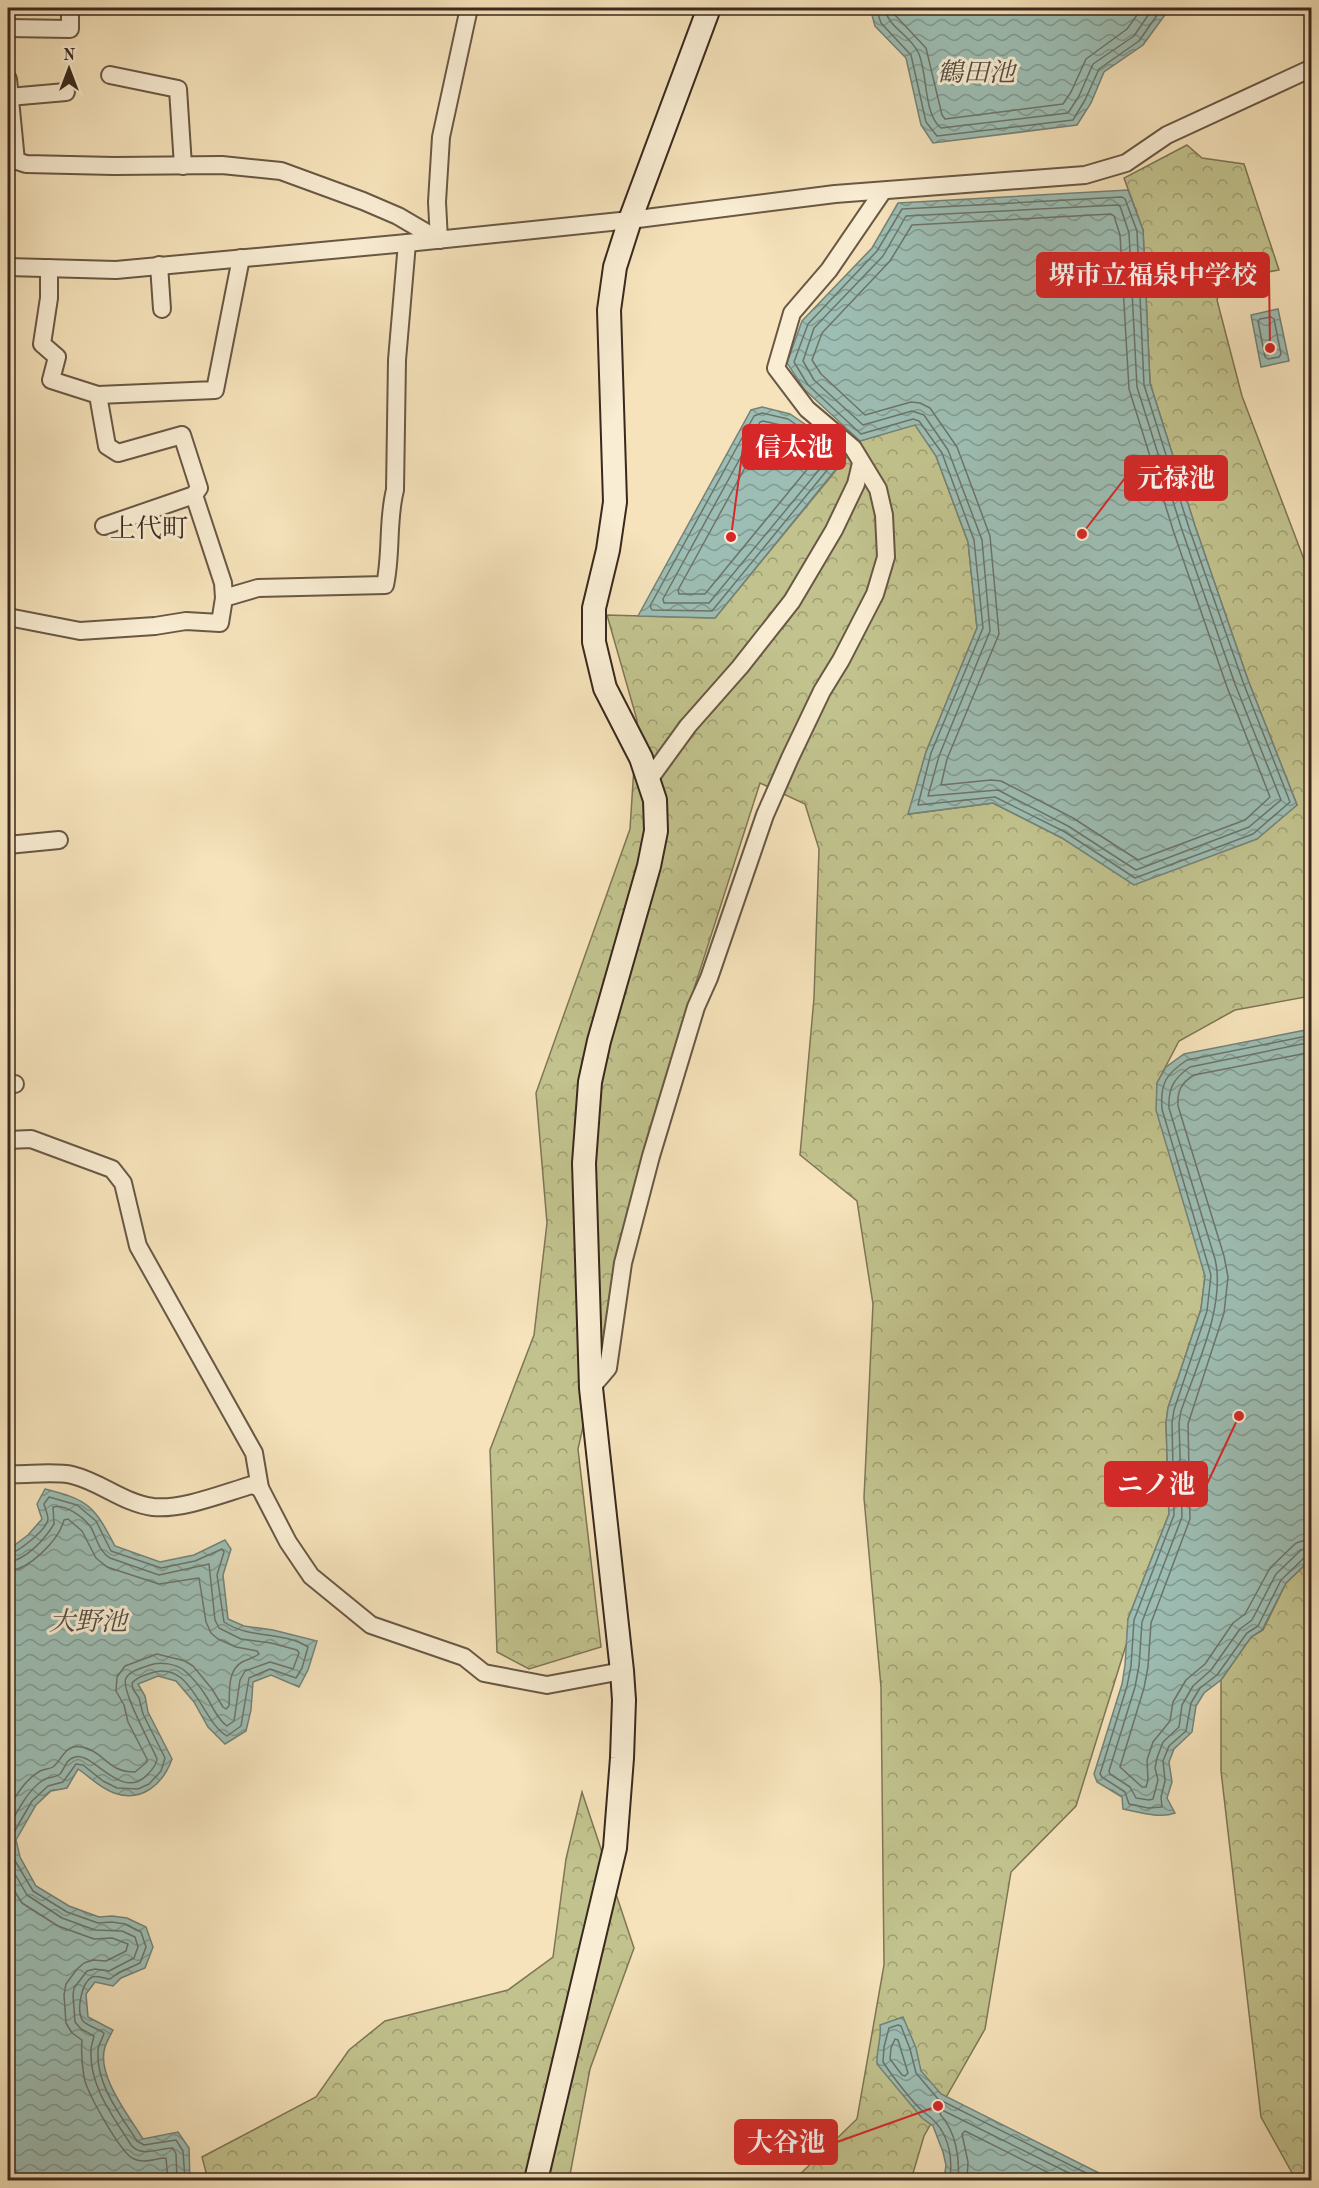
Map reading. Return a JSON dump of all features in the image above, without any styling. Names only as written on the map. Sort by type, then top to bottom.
[{"type":"street","points":[[8,28],[70,29],[70,8]]},
{"type":"street","points":[[439,240],[437,202],[441,137],[469,8]]},
{"type":"street","points":[[536,2181],[615,1848],[622,1758],[622,1671],[591,1388],[584,1163],[590,1082],[656,831],[654,800],[641,758],[605,688],[594,642],[594,608],[608,550],[615,502],[609,310],[615,267],[630,220],[709,8]]},
{"type":"street","points":[[8,267],[116,270],[630,220],[835,194],[1085,175],[1126,163],[1167,135],[1311,68]]},
{"type":"street","points":[[110,75],[178,89],[183,166]]},
{"type":"street","points":[[8,79],[12,159],[26,164],[222,165],[281,171],[398,216],[439,240]]},
{"type":"street","points":[[9,97],[66,92]]},
{"type":"street","points":[[591,1388],[608,1368],[623,1263],[651,1156],[696,1007],[709,978],[773,796],[822,691],[841,660],[875,594],[886,557],[884,515],[878,489],[853,448],[807,409],[776,368],[792,313],[829,270],[883,191]]},
{"type":"street","points":[[224,598],[258,588],[385,585],[391,505],[395,489],[397,360],[406,243]]},
{"type":"street","points":[[49,268],[49,298],[42,344],[57,357],[51,380],[98,395],[215,390],[241,258]]},
{"type":"street","points":[[159,265],[162,309]]},
{"type":"street","points":[[98,395],[107,446],[118,453],[182,435],[199,488],[194,495],[104,526]]},
{"type":"street","points":[[648,781],[688,726],[740,667],[792,601],[834,530],[856,484],[861,463]]},
{"type":"street","points":[[8,617],[80,631],[155,626],[186,621],[220,623],[224,598],[223,583],[194,495]]},
{"type":"street","points":[[8,845],[59,840]]},
{"type":"street","points":[[8,1140],[32,1139],[112,1169],[118,1175],[123,1183],[138,1246],[254,1453],[260,1488],[288,1542],[311,1576],[371,1625],[464,1657],[484,1673],[547,1685],[622,1671]]},
{"type":"street","points":[[8,1474],[70,1474],[99,1484],[128,1501],[154,1507],[181,1505],[252,1485],[260,1488]]},
{"type":"green space","points":[[1187,145],[1202,158],[1244,164],[1279,270],[1224,280],[1217,300],[1242,396],[1311,578],[1311,996],[1235,1010],[1179,1041],[1157,1083],[1205,1276],[1201,1309],[1168,1408],[1166,1423],[1169,1514],[1128,1619],[1127,1642],[1076,1806],[1011,1872],[985,2029],[924,2136],[911,2180],[794,2180],[857,2119],[884,1965],[881,1687],[864,1498],[873,1304],[857,1201],[800,1155],[814,998],[819,849],[805,804],[760,783],[675,1048],[610,1307],[578,1449],[601,1647],[529,1669],[497,1652],[490,1450],[534,1335],[547,1223],[536,1093],[630,829],[637,720],[607,615],[715,618],[860,441],[915,424],[936,456],[968,542],[977,628],[926,752],[909,814],[993,803],[1062,838],[1297,805],[1248,680],[1195,526],[1150,383],[1143,230],[1124,178]]},
{"type":"green space","points":[[1311,1559],[1311,2180],[1296,2180],[1261,2117],[1221,1771],[1221,1680],[1251,1637],[1263,1630],[1286,1583]]},
{"type":"green space","points":[[582,1792],[634,1948],[590,2069],[569,2180],[208,2180],[202,2157],[316,2097],[349,2050],[385,2021],[508,1990],[553,1957],[566,1859]]},
{"type":"water","name":"鶴田池","points":[[870,8],[1170,8],[1143,45],[1104,72],[1091,103],[1077,125],[933,143],[921,125],[906,58],[875,26]]},
{"type":"water","points":[[1128,190],[1143,230],[1150,383],[1195,526],[1248,680],[1297,805],[1257,839],[1134,885],[1062,838],[993,803],[908,814],[926,752],[977,628],[968,542],[936,456],[915,425],[860,441],[804,389],[787,363],[802,321],[872,248],[898,203]]},
{"type":"water","points":[[1278,309],[1289,361],[1261,367],[1251,315]]},
{"type":"water","points":[[762,407],[790,414],[840,448],[845,458],[715,618],[638,616],[751,410]]},
{"type":"water","points":[[1311,1029],[1311,1559],[1286,1583],[1262,1630],[1251,1637],[1221,1680],[1204,1693],[1196,1706],[1192,1732],[1174,1749],[1169,1762],[1172,1782],[1167,1798],[1175,1813],[1156,1815],[1123,1809],[1122,1797],[1097,1782],[1094,1774],[1122,1684],[1128,1619],[1169,1514],[1166,1423],[1168,1408],[1201,1309],[1205,1276],[1156,1110],[1157,1083],[1166,1067],[1184,1054]]},
{"type":"water","name":"大野池","points":[[45,1489],[72,1497],[89,1507],[115,1546],[160,1562],[194,1555],[225,1540],[231,1549],[223,1575],[228,1619],[244,1626],[273,1630],[317,1641],[308,1670],[299,1687],[271,1675],[253,1682],[251,1710],[246,1731],[225,1744],[208,1727],[194,1702],[176,1681],[158,1676],[138,1684],[145,1696],[148,1712],[172,1759],[163,1776],[150,1789],[142,1793],[124,1795],[104,1788],[78,1769],[67,1788],[51,1791],[36,1805],[16,1840],[20,1857],[36,1886],[69,1906],[99,1917],[127,1918],[146,1927],[153,1947],[145,1968],[121,1978],[113,1986],[95,1982],[86,1994],[88,2017],[113,2030],[105,2047],[103,2058],[109,2082],[122,2107],[143,2139],[178,2132],[189,2148],[190,2180],[24,2180],[8,2161],[8,1550],[28,1535],[42,1519],[37,1504]]},
{"type":"water","points":[[903,2017],[916,2048],[921,2071],[941,2094],[1113,2180],[944,2180],[946,2165],[933,2126],[922,2118],[877,2064],[880,2025]]},
{"type":"place","name":"堺市立福泉中学校","points":[[1270,348]]},
{"type":"place","name":"元禄池","points":[[1082,534]]},
{"type":"place","name":"信太池","points":[[731,537]]},
{"type":"place","name":"ニノ池","points":[[1239,1416]]},
{"type":"place","name":"大谷池","points":[[938,2106]]},
{"type":"district","name":"上代町","points":[[149,528]]}]
